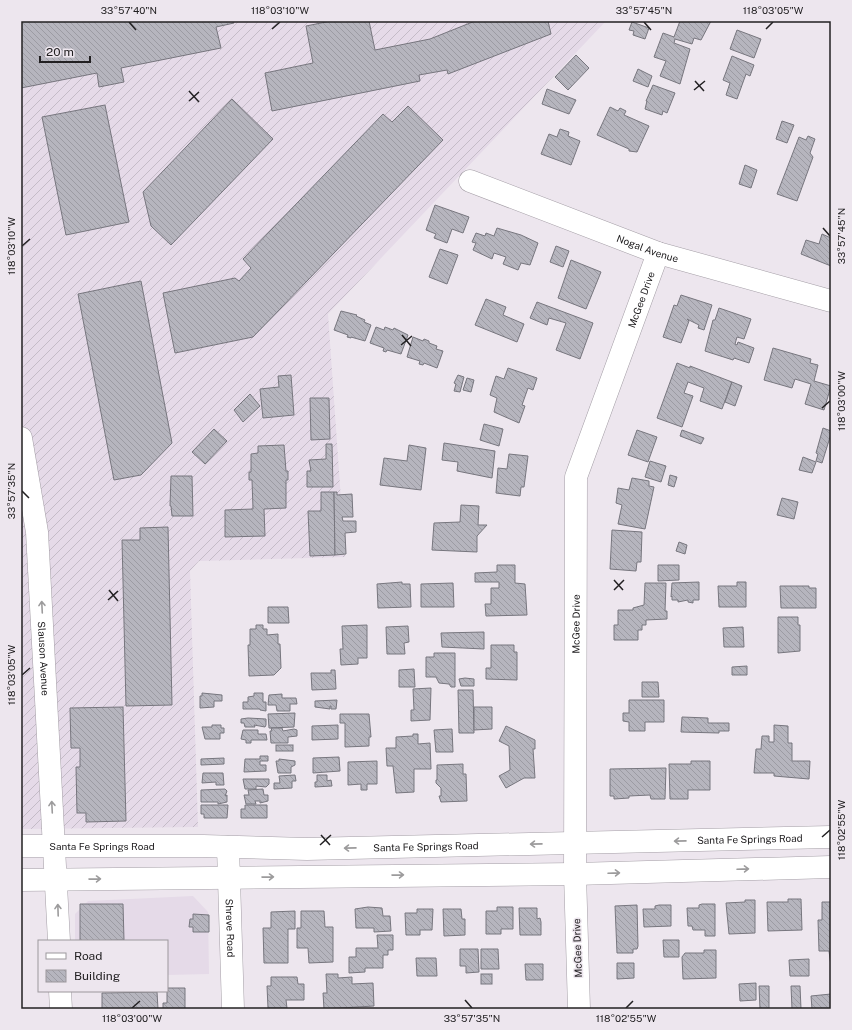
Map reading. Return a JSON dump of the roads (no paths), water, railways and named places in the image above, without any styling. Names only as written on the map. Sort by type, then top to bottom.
[{"type":"main road","name":"Nogal Avenue","points":[[470,181],[658,253],[831,301]]},
{"type":"main road","name":"McGee Drive","points":[[579,1009],[574,874],[576,477],[658,253]]},
{"type":"main road","name":"Slauson Avenue","points":[[21,438],[37,532],[59,940]]},
{"type":"main road","name":"Santa Fe Springs Road","points":[[21,846],[306,849],[831,837]]},
{"type":"main road","name":"Shreve Road","points":[[228,847],[233,1009]]},
{"type":"main road","points":[[21,880],[574,874],[831,867]]},
{"type":"main road","points":[[60,992],[61,1009]]}]
